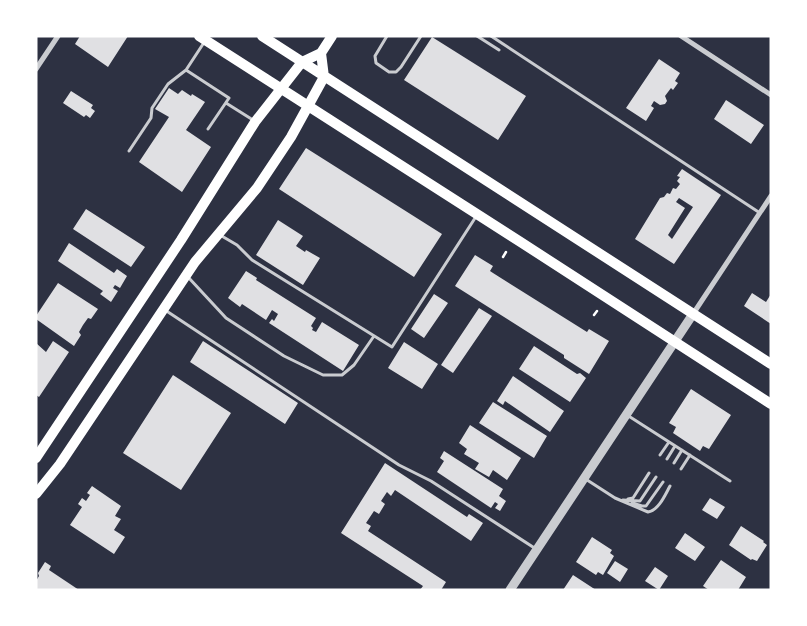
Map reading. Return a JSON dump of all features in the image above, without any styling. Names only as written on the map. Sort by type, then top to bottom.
[{"type":"main road","points":[[262,36],[771,364]]},
{"type":"main road","points":[[36,458],[181,240],[255,122],[302,62],[321,53],[332,36]]},
{"type":"main road","points":[[202,38],[771,404]]},
{"type":"main road","points":[[36,494],[60,464],[186,275],[257,188],[291,137],[324,77],[321,53]]},
{"type":"street","points":[[36,69],[58,36]]},
{"type":"street","points":[[681,36],[771,95]]},
{"type":"street","points":[[510,590],[771,196]]},
{"type":"lane","points":[[387,36],[375,56],[376,63],[388,72],[396,72],[421,36]]},
{"type":"lane","points":[[477,36],[499,50]]},
{"type":"lane","points":[[490,36],[760,213]]},
{"type":"lane","points":[[129,151],[151,118],[152,108],[168,84],[186,70],[202,38]]},
{"type":"lane","points":[[186,70],[229,98],[208,129]]},
{"type":"lane","points":[[226,103],[255,122]]},
{"type":"lane","points":[[218,234],[236,245],[252,260],[392,348],[477,214]]},
{"type":"lane","points":[[186,275],[226,318],[284,356],[323,376],[342,375],[354,366],[374,336]]},
{"type":"lane","points":[[163,309],[398,465],[431,481],[537,549]]},
{"type":"lane","points":[[626,414],[730,481]]},
{"type":"lane","points":[[660,455],[669,442]]},
{"type":"lane","points":[[667,459],[675,446]]},
{"type":"lane","points":[[674,463],[682,450]]},
{"type":"lane","points":[[681,469],[690,455]]},
{"type":"lane","points":[[615,498],[634,498],[649,473]]},
{"type":"lane","points":[[615,498],[640,502],[656,477]]},
{"type":"lane","points":[[584,478],[615,498],[648,512],[652,512],[657,508],[670,486]]},
{"type":"lane","points":[[615,498],[646,506],[662,482]]},
{"type":"path","points":[[503,256],[506,252]]},
{"type":"path","points":[[594,315],[597,311]]},
{"type":"building","points":[[80,36],[128,36],[108,67],[75,44]]},
{"type":"building","points":[[432,37],[526,96],[498,140],[404,80]]},
{"type":"building","points":[[659,59],[680,73],[675,81],[678,83],[665,96],[667,101],[665,104],[660,105],[654,101],[651,106],[654,108],[646,121],[626,108]]},
{"type":"building","points":[[169,88],[178,94],[182,90],[205,102],[186,130],[211,147],[182,192],[139,162],[169,117],[155,109]]},
{"type":"building","points":[[71,91],[93,105],[91,108],[95,111],[90,118],[86,115],[84,117],[63,103]]},
{"type":"building","points":[[726,100],[764,125],[751,144],[714,119]]},
{"type":"building","points":[[306,148],[442,234],[414,277],[279,189]]},
{"type":"building","points":[[682,169],[721,195],[674,264],[635,239],[660,198],[664,197],[667,193],[670,194],[673,188],[676,189],[680,184],[677,181],[680,177],[677,176]],"holes":[[[679,198],[693,207],[672,239],[668,235],[685,208],[676,202]]]},
{"type":"building","points":[[86,209],[145,247],[131,267],[73,229]]},
{"type":"building","points":[[278,220],[303,236],[296,246],[320,258],[303,285],[256,255]]},
{"type":"building","points":[[69,243],[114,273],[117,269],[127,276],[120,288],[115,285],[113,288],[118,291],[111,302],[100,294],[103,291],[58,261]]},
{"type":"building","points":[[475,255],[493,266],[490,271],[493,273],[587,332],[589,329],[609,341],[589,374],[564,358],[564,355],[455,286]]},
{"type":"building","points":[[246,271],[257,278],[256,280],[316,318],[311,326],[312,330],[316,332],[322,322],[359,345],[343,371],[269,323],[272,319],[274,321],[278,314],[272,310],[266,320],[242,304],[240,307],[228,298]]},
{"type":"building","points":[[58,283],[98,309],[91,319],[88,318],[83,325],[79,332],[81,335],[74,346],[36,319],[36,316]]},
{"type":"building","points":[[752,293],[766,302],[771,294],[771,324],[744,306]]},
{"type":"building","points":[[434,294],[448,303],[424,338],[411,329]]},
{"type":"building","points":[[479,308],[492,316],[453,373],[441,365]]},
{"type":"building","points":[[53,341],[69,352],[39,397],[36,395],[36,343],[46,352]]},
{"type":"building","points":[[203,341],[298,403],[285,424],[190,362]]},
{"type":"building","points":[[404,342],[438,364],[422,389],[388,368]]},
{"type":"building","points":[[534,346],[586,378],[570,402],[519,369]]},
{"type":"building","points":[[173,375],[231,413],[181,490],[123,453]]},
{"type":"building","points":[[513,376],[564,411],[550,432],[505,401],[503,405],[497,401]]},
{"type":"building","points":[[691,389],[731,415],[709,449],[703,446],[700,451],[673,433],[676,427],[669,423]]},
{"type":"building","points":[[493,402],[547,436],[534,458],[479,423]]},
{"type":"building","points":[[470,425],[521,458],[507,480],[493,470],[489,477],[475,469],[479,463],[464,454],[467,449],[459,443]]},
{"type":"building","points":[[444,451],[503,489],[499,496],[506,501],[500,511],[495,508],[498,504],[495,502],[491,508],[437,472],[444,461],[440,458]]},
{"type":"building","points":[[385,463],[467,517],[469,514],[483,523],[471,541],[395,490],[391,496],[387,492],[381,501],[385,504],[379,514],[374,511],[366,523],[371,526],[368,531],[446,582],[441,590],[420,590],[423,586],[341,533]]},
{"type":"building","points":[[92,486],[121,506],[115,516],[121,519],[114,530],[125,537],[114,554],[70,525],[82,507],[78,504],[82,498],[86,501],[90,495],[87,493]]},
{"type":"building","points":[[710,498],[725,507],[717,519],[702,510]]},
{"type":"building","points":[[741,526],[767,545],[757,561],[751,560],[729,545]]},
{"type":"building","points":[[685,533],[705,547],[695,561],[675,548]]},
{"type":"building","points":[[592,537],[612,550],[610,553],[614,556],[603,575],[598,572],[596,575],[576,562]]},
{"type":"building","points":[[721,560],[746,577],[738,590],[709,590],[703,586]]},
{"type":"building","points":[[615,561],[628,569],[620,582],[607,573]]},
{"type":"building","points":[[45,562],[51,566],[49,570],[79,590],[36,590],[38,573]]},
{"type":"building","points":[[655,567],[668,576],[659,590],[645,581]]},
{"type":"building","points":[[573,575],[596,590],[563,590]]}]
